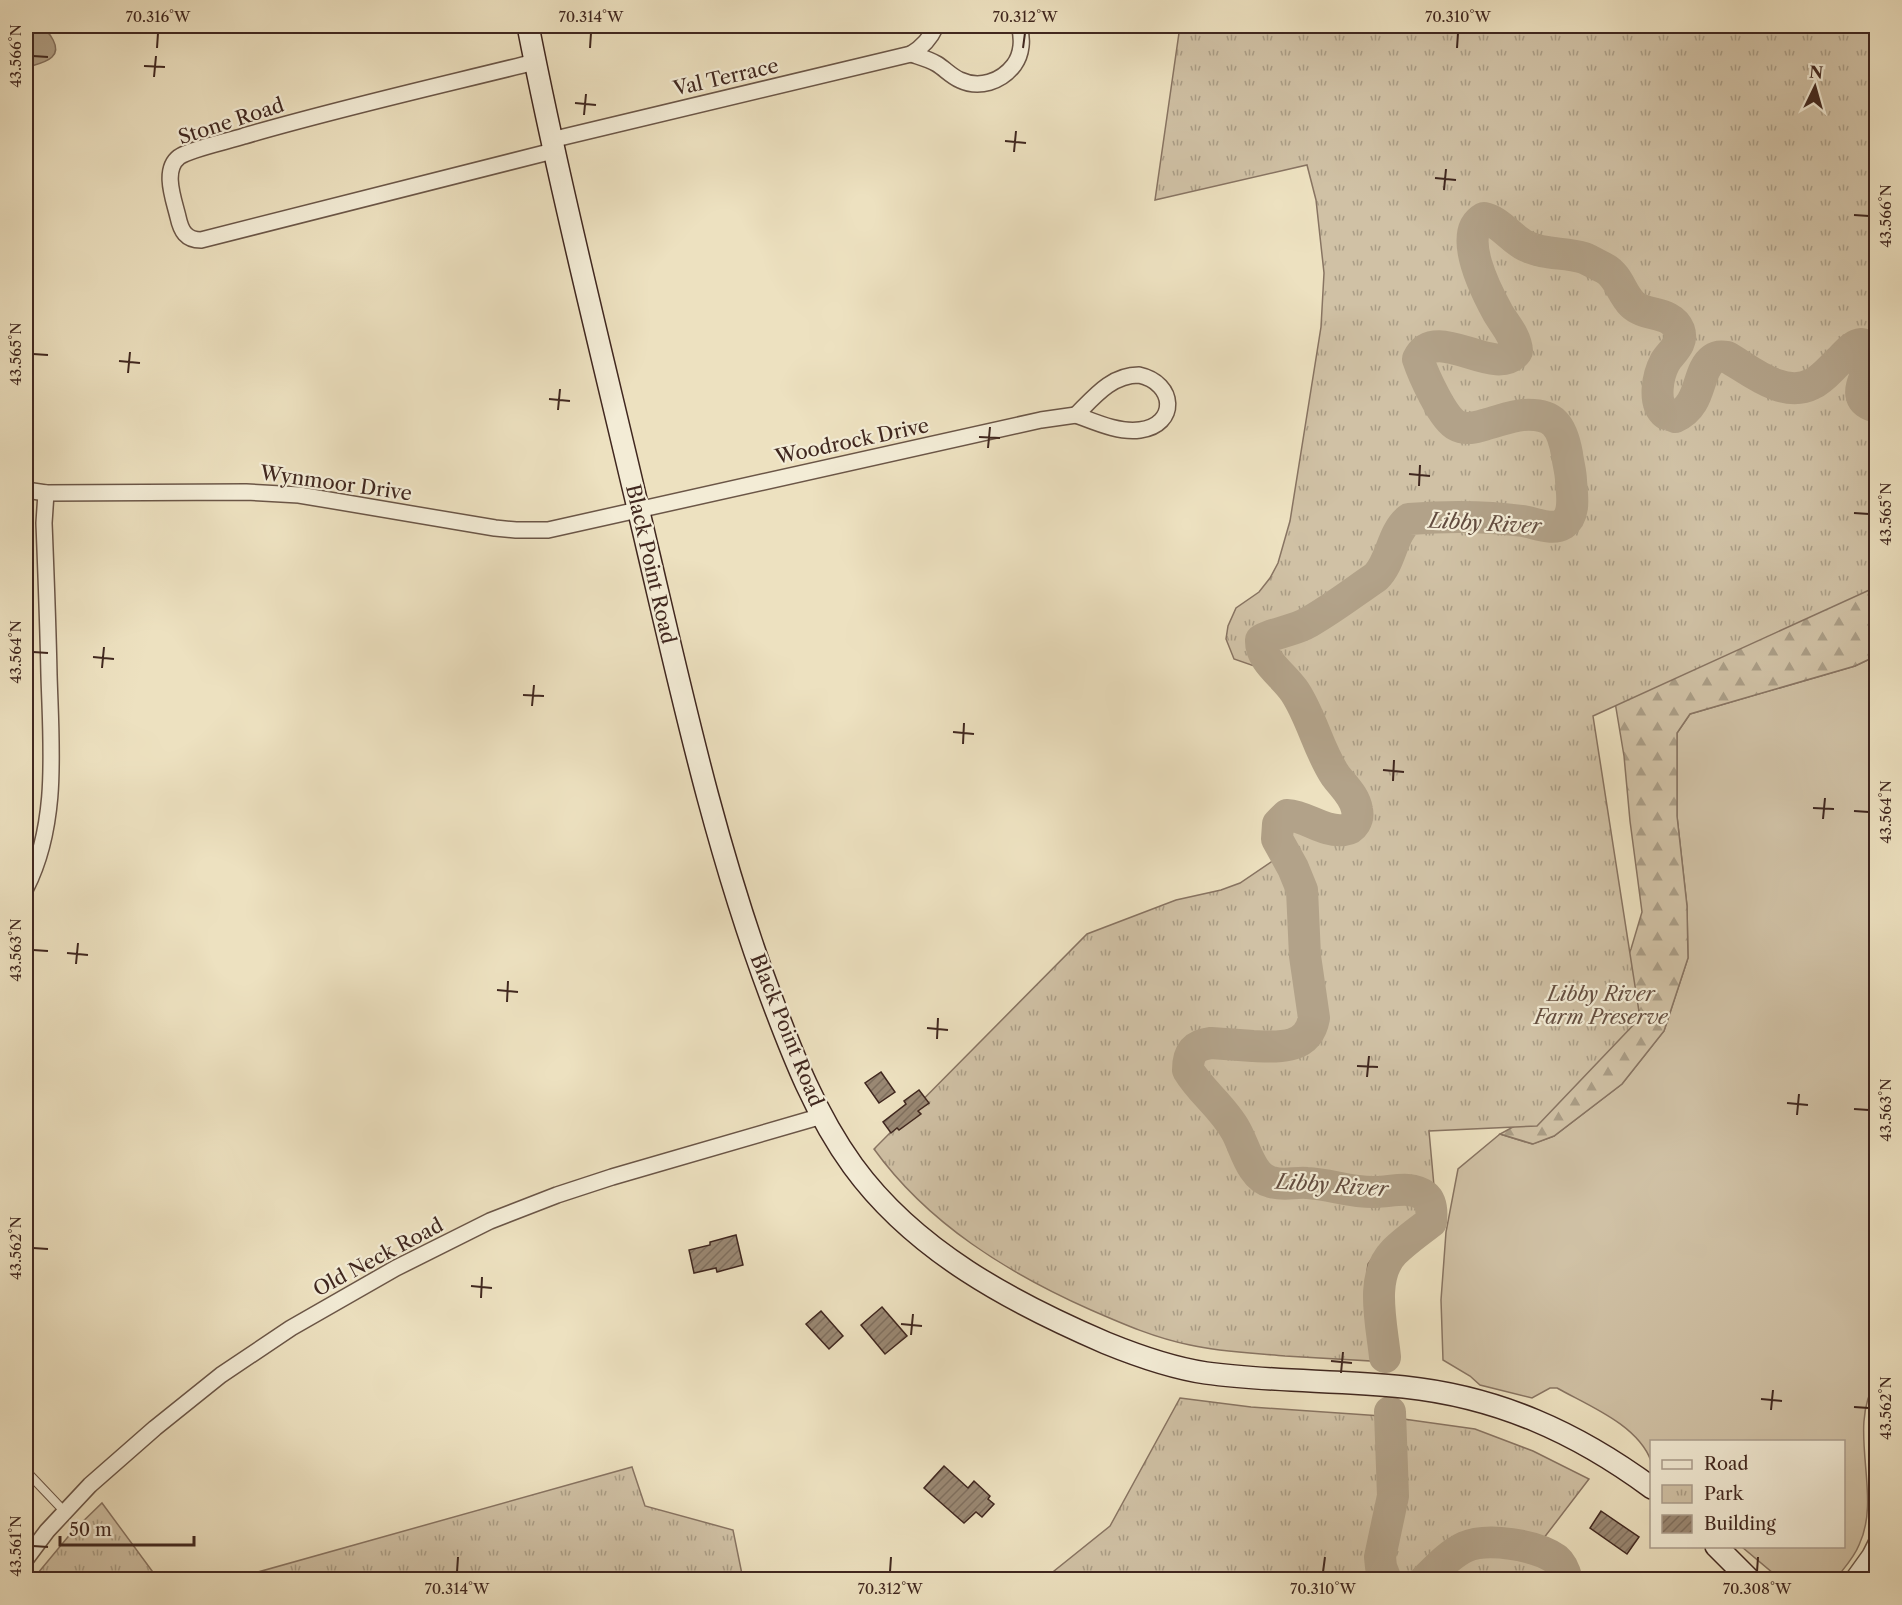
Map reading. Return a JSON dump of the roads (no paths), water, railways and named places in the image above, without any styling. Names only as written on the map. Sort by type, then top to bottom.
[{"type":"main road","name":"Black Point Road","points":[[528,26],[552,145],[685,710],[737,899],[793,1054],[822,1116],[855,1169],[894,1214],[928,1244],[971,1273],[1052,1318],[1147,1358],[1194,1371],[1404,1387],[1433,1391],[1502,1407],[1543,1423],[1595,1449],[1650,1487]]},
{"type":"main road","points":[[1718,1548],[1750,1580]]},
{"type":"street","points":[[911,54],[929,40],[936,26]]},
{"type":"street","points":[[911,54],[938,65],[960,81],[976,84],[992,82],[1006,74],[1017,61],[1022,45],[1019,26]]},
{"type":"street","name":"Val Terrace","points":[[552,145],[911,54]]},
{"type":"street","name":"Stone Road","points":[[535,62],[273,128],[192,152],[179,158],[172,165],[171,187],[183,232],[194,240],[201,240],[552,145]]},
{"type":"street","name":"Woodrock Drive","points":[[638,509],[1041,420],[1076,415],[1120,428],[1142,430],[1162,419],[1167,408],[1167,398],[1162,386],[1151,379],[1139,375],[1129,376],[1108,385],[1076,415]]},
{"type":"street","name":"Wynmoor Drive","points":[[26,490],[46,493],[246,492],[299,495],[516,530],[548,530],[638,509]]},
{"type":"street","points":[[26,888],[39,856],[46,824],[51,777],[44,523],[46,493]]},
{"type":"street","name":"Old Neck Road","points":[[26,1559],[64,1511],[111,1466],[221,1375],[291,1328],[396,1268],[490,1221],[557,1195],[822,1116]]},
{"type":"street","points":[[1852,1580],[1876,1543]]},
{"type":"lane","points":[[26,1472],[64,1511]]},
{"type":"waterway","name":"Libby River","points":[[1385,1357],[1379,1302],[1382,1274],[1386,1262],[1394,1252],[1431,1222],[1431,1208],[1427,1198],[1407,1190],[1367,1192],[1316,1184],[1276,1183],[1264,1179],[1249,1161],[1231,1122],[1188,1070],[1189,1059],[1193,1051],[1200,1046],[1211,1043],[1273,1047],[1291,1044],[1306,1036],[1314,1018],[1305,956],[1302,890],[1277,839],[1278,824],[1287,815],[1302,818],[1329,829],[1344,830],[1353,826],[1357,817],[1354,800],[1329,765],[1301,702],[1291,686],[1264,655],[1261,640],[1309,622],[1376,577],[1385,563],[1398,532],[1409,519],[1480,517],[1509,519],[1554,527],[1563,524],[1570,515],[1572,510],[1570,471],[1565,444],[1555,423],[1542,416],[1523,415],[1475,427],[1460,427],[1445,414],[1418,359],[1427,349],[1438,346],[1495,359],[1507,358],[1517,351],[1512,336],[1493,304],[1476,264],[1473,237],[1476,226],[1484,218],[1533,249],[1584,258],[1604,268],[1613,275],[1625,295],[1637,308],[1664,316],[1675,324],[1679,330],[1680,340],[1662,368],[1658,389],[1659,403],[1666,414],[1675,417],[1684,412],[1695,397],[1708,364],[1716,357],[1727,357],[1767,381],[1790,388],[1801,388],[1820,379],[1850,350],[1862,344],[1869,351],[1870,360],[1861,395],[1866,402],[1876,407]]},
{"type":"waterway","name":"Libby River","points":[[1386,1580],[1380,1557],[1393,1496],[1390,1412]]},
{"type":"waterway","name":"Libby River","points":[[1425,1580],[1459,1550],[1474,1544],[1486,1543],[1524,1546],[1547,1554],[1560,1563],[1567,1580]]},
{"type":"park label","name":"Libby River Farm Preserve","points":[[1601,1006]]}]
